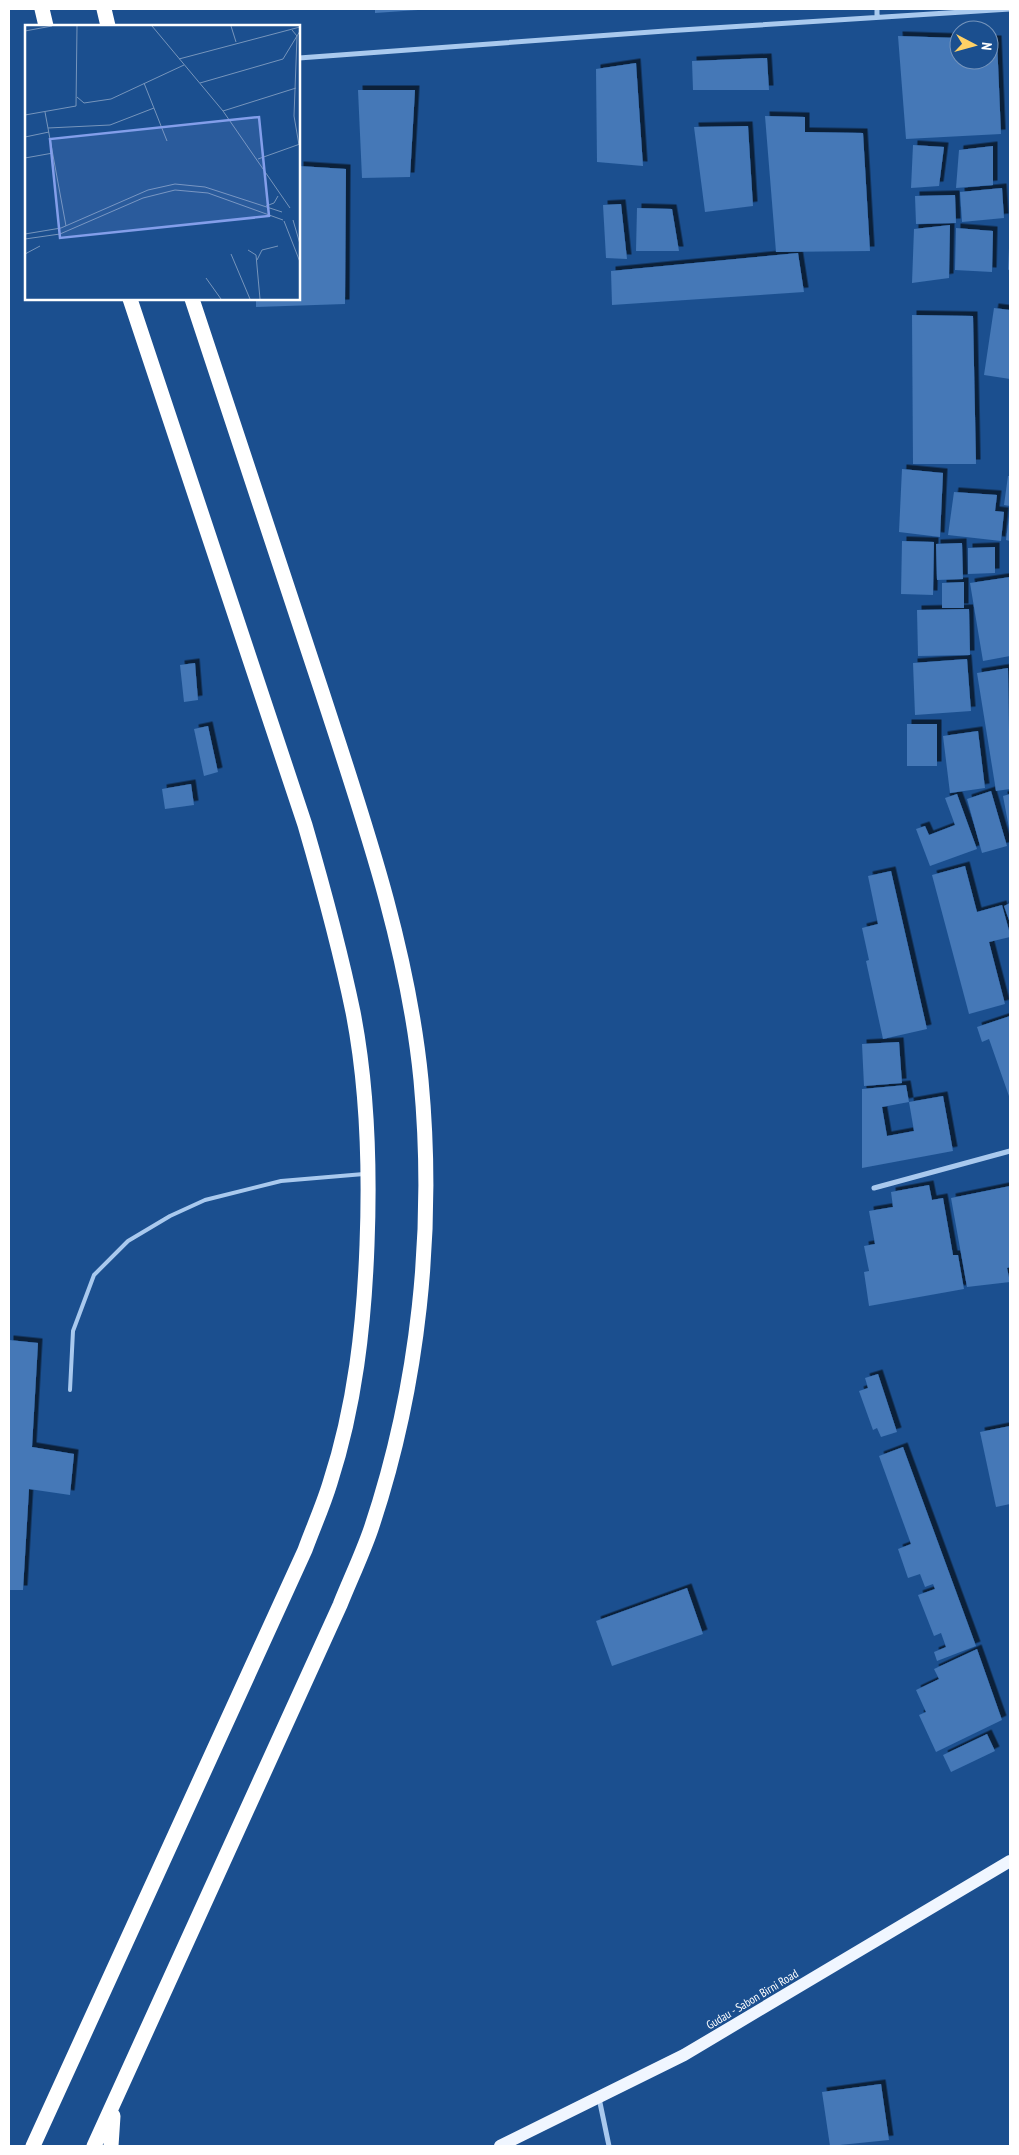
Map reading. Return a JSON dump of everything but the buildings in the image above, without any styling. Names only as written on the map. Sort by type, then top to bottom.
[{"type":"highway","points":[[42,9],[46,25]]},
{"type":"highway","points":[[104,9],[108,25]]},
{"type":"highway","points":[[33,2146],[305,1550],[330,1483],[347,1419],[359,1358],[365,1293],[370,1155],[363,1083],[353,1013],[324,890],[130,300]]},
{"type":"highway","points":[[94,2146],[340,1605],[370,1531],[392,1456],[410,1372],[420,1302],[425,1225],[426,1151],[421,1079],[412,1014],[398,945],[356,796],[192,300]]},
{"type":"highway","points":[[111,2146],[111,2126],[119,2091]]},
{"type":"main road","name":"Gudau - Sabon Birni Road","points":[[500,2146],[684,2054],[1010,1861]]},
{"type":"street","points":[[876,9],[877,17]]},
{"type":"street","points":[[300,58],[1010,9]]},
{"type":"street","points":[[874,1188],[1010,1151]]},
{"type":"street","points":[[598,2097],[609,2146]]},
{"type":"lane","points":[[70,1390],[73,1331],[94,1275],[128,1241],[170,1216],[205,1200],[280,1181],[369,1174]]}]
